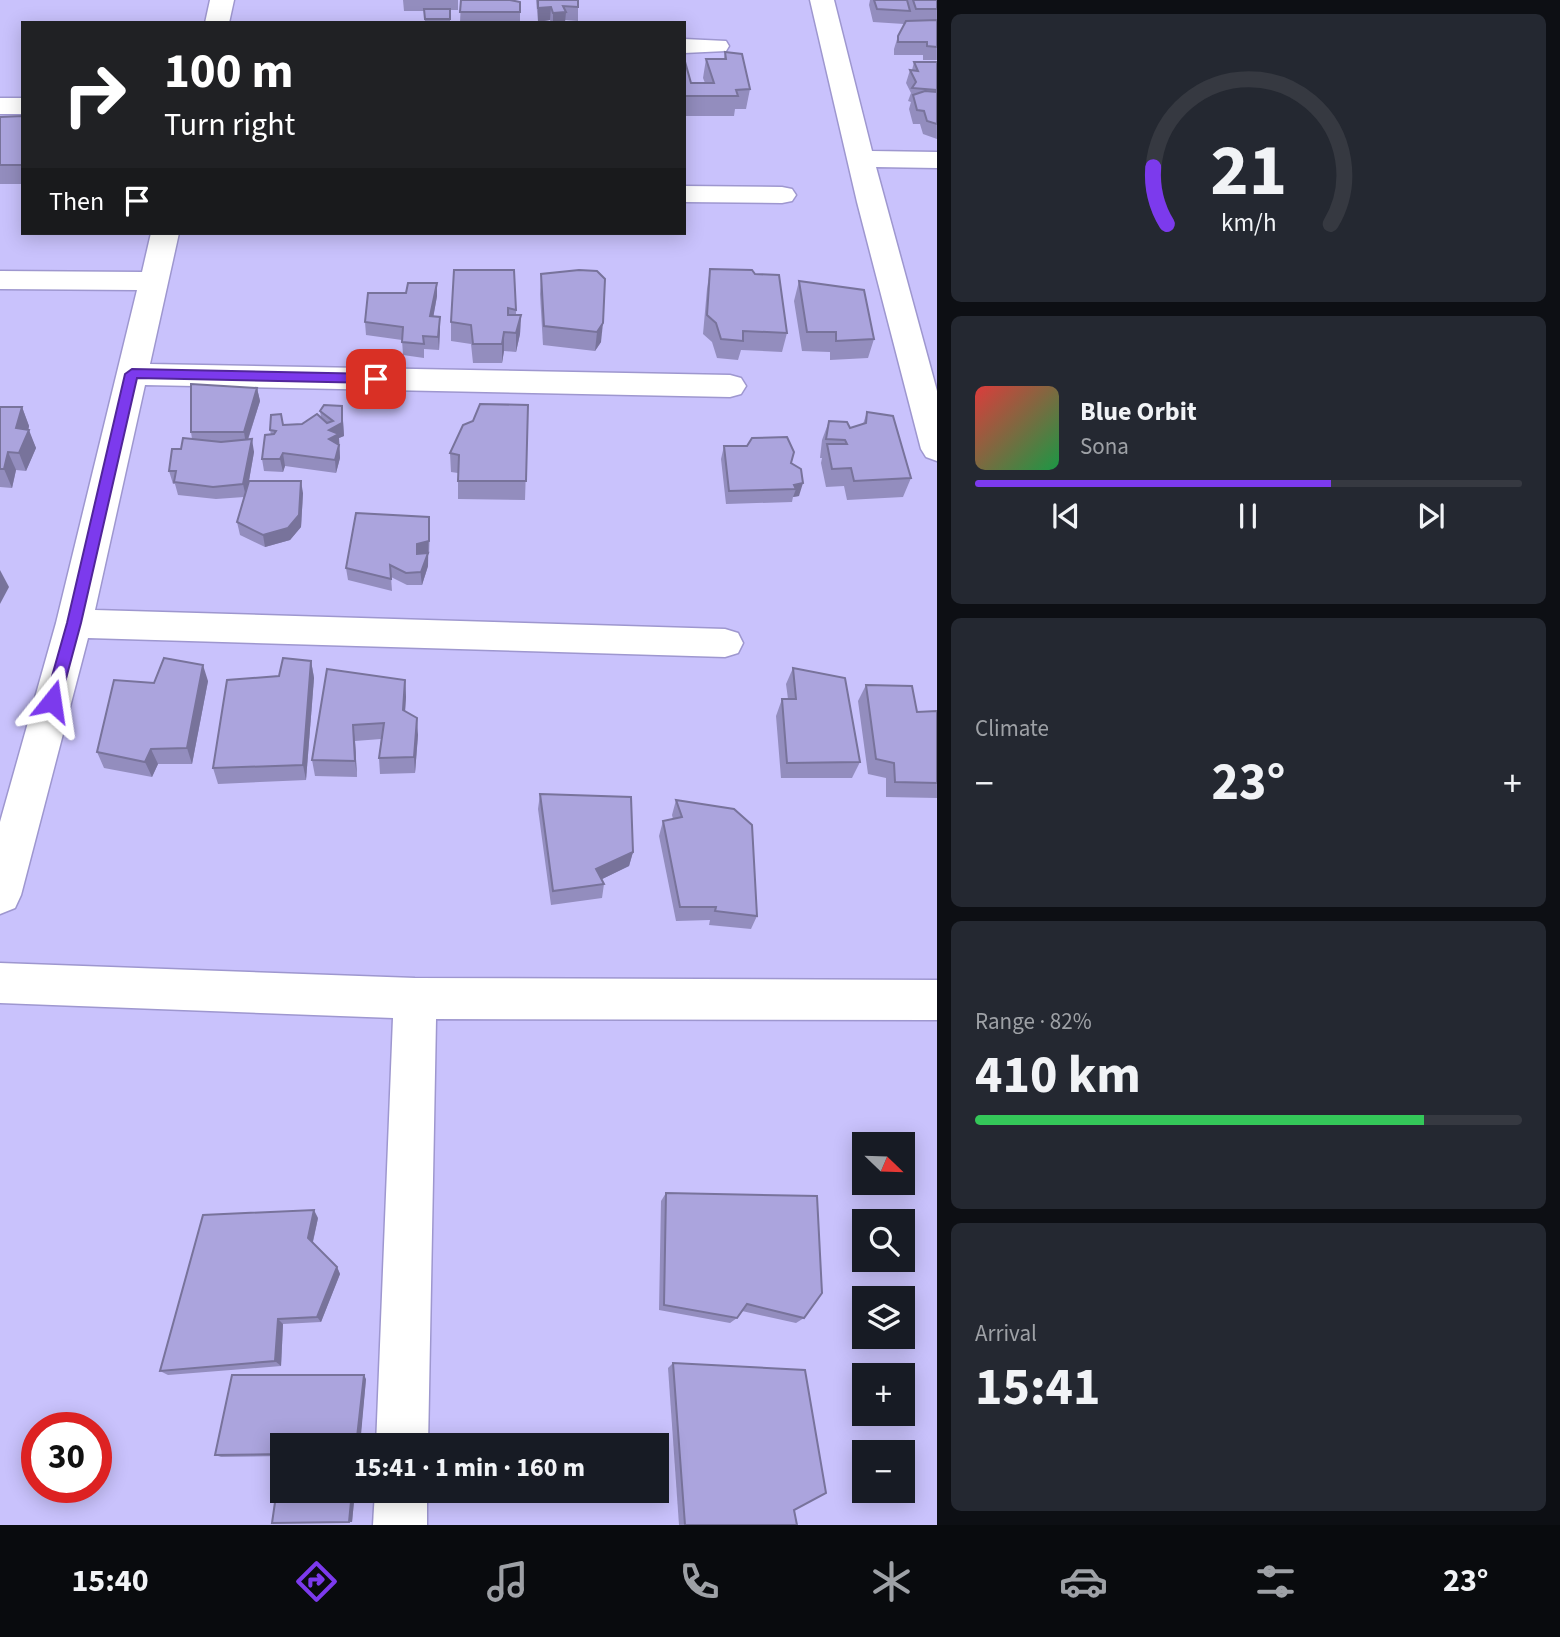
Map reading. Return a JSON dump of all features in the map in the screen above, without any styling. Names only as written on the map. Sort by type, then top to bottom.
[{"type":"street","points":[[217,21],[222,0]]},
{"type":"street","points":[[822,0],[863,159],[871,202],[923,343],[937,449]]},
{"type":"street","points":[[686,46],[717,46]]},
{"type":"street","points":[[0,106],[21,106]]},
{"type":"street","points":[[863,159],[937,160]]},
{"type":"street","points":[[686,194],[782,195]]},
{"type":"street","points":[[3,870],[74,623],[165,235]]},
{"type":"street","points":[[0,280],[156,281]]},
{"type":"street","points":[[132,374],[730,386]]},
{"type":"street","points":[[74,623],[726,643]]},
{"type":"street","points":[[0,983],[415,998],[937,1000]]},
{"type":"street","points":[[402,1433],[415,998]]},
{"type":"street","points":[[400,1525],[401,1503]]},
{"type":"building","points":[[461,0],[520,2],[520,12],[460,12]]},
{"type":"building","points":[[538,0],[578,0],[578,7],[563,6],[566,12],[553,13],[551,7],[538,8]]},
{"type":"building","points":[[874,0],[907,0],[910,11],[877,9]]},
{"type":"building","points":[[913,0],[937,0],[937,9],[916,9]]},
{"type":"building","points":[[424,9],[450,9],[450,19],[425,19]]},
{"type":"building","points":[[937,20],[937,47],[927,46],[927,42],[898,42],[898,36],[906,21]]},
{"type":"building","points":[[725,52],[742,54],[750,89],[736,90],[738,96],[686,96],[686,65],[691,83],[714,83],[706,59],[726,59]]},
{"type":"building","points":[[914,62],[937,62],[937,90],[912,88],[916,82],[910,70],[918,71]]},
{"type":"building","points":[[925,91],[937,92],[937,124],[927,121],[924,111],[917,110],[913,95]]},
{"type":"building","points":[[21,116],[21,165],[0,165],[0,117]]},
{"type":"building","points":[[710,269],[752,270],[755,274],[779,275],[787,333],[743,331],[743,341],[721,339],[716,323],[707,315]]},
{"type":"building","points":[[454,270],[514,270],[516,310],[508,308],[508,315],[521,315],[516,333],[504,332],[502,344],[473,344],[471,325],[451,322]]},
{"type":"building","points":[[597,271],[605,279],[603,323],[597,332],[544,326],[541,274]]},
{"type":"building","points":[[799,281],[864,290],[874,339],[836,341],[836,332],[807,332]]},
{"type":"building","points":[[408,283],[437,283],[430,316],[440,317],[438,337],[423,336],[424,344],[402,342],[403,327],[365,322],[368,293],[406,293]]},
{"type":"building","points":[[191,384],[257,388],[244,432],[191,432]]},
{"type":"building","points":[[480,404],[528,405],[526,481],[458,481],[459,455],[450,453],[463,425],[473,421]]},
{"type":"building","points":[[324,405],[342,406],[342,423],[329,430],[339,434],[329,439],[339,445],[335,460],[283,453],[280,459],[262,459],[265,435],[274,434],[276,431],[270,430],[271,415],[281,414],[283,425],[302,424],[317,414],[327,423],[333,421],[320,411]]},
{"type":"building","points":[[0,407],[22,407],[16,428],[29,430],[19,453],[8,452],[4,469],[0,469]]},
{"type":"building","points":[[867,412],[893,416],[911,478],[854,481],[851,468],[832,469],[827,444],[847,444],[845,440],[826,439],[829,421],[847,422],[850,428],[866,423]]},
{"type":"building","points":[[787,437],[794,452],[791,463],[801,469],[803,483],[794,485],[796,489],[729,491],[724,446],[747,446],[752,438]]},
{"type":"building","points":[[183,438],[221,442],[252,439],[243,484],[213,487],[174,482],[176,471],[169,471],[172,449],[181,449]]},
{"type":"building","points":[[249,481],[301,481],[299,515],[288,528],[263,535],[237,522]]},
{"type":"building","points":[[356,513],[429,517],[429,541],[417,544],[417,554],[428,553],[421,572],[406,573],[390,565],[391,579],[346,568]]},
{"type":"building","points":[[164,658],[203,665],[187,748],[151,749],[145,762],[97,752],[114,680],[154,683]]},
{"type":"building","points":[[283,658],[311,661],[303,765],[213,768],[227,680],[279,676]]},
{"type":"building","points":[[793,668],[845,678],[860,762],[787,763],[782,699],[796,699]]},
{"type":"building","points":[[327,669],[405,680],[403,710],[417,718],[414,757],[379,758],[384,723],[353,725],[355,761],[312,760]]},
{"type":"building","points":[[866,685],[912,686],[917,712],[937,711],[937,783],[895,782],[894,763],[876,759]]},
{"type":"building","points":[[540,794],[631,797],[633,852],[596,869],[604,884],[553,891]]},
{"type":"building","points":[[676,800],[734,809],[752,825],[757,916],[715,911],[716,907],[680,907],[663,821],[682,817]]},
{"type":"building","points":[[666,1193],[817,1196],[822,1293],[804,1318],[747,1304],[737,1318],[664,1305]]},
{"type":"building","points":[[314,1210],[308,1238],[337,1267],[317,1317],[278,1319],[275,1361],[160,1371],[203,1215]]},
{"type":"building","points":[[673,1363],[805,1370],[826,1493],[794,1510],[797,1525],[685,1525]]},
{"type":"building","points":[[232,1375],[364,1375],[357,1433],[270,1433],[270,1454],[215,1455]]},
{"type":"building","points":[[275,1503],[351,1503],[349,1522],[272,1523]]},
{"type":"route","points":[[52,701],[74,623],[132,374],[376,379]]}]
